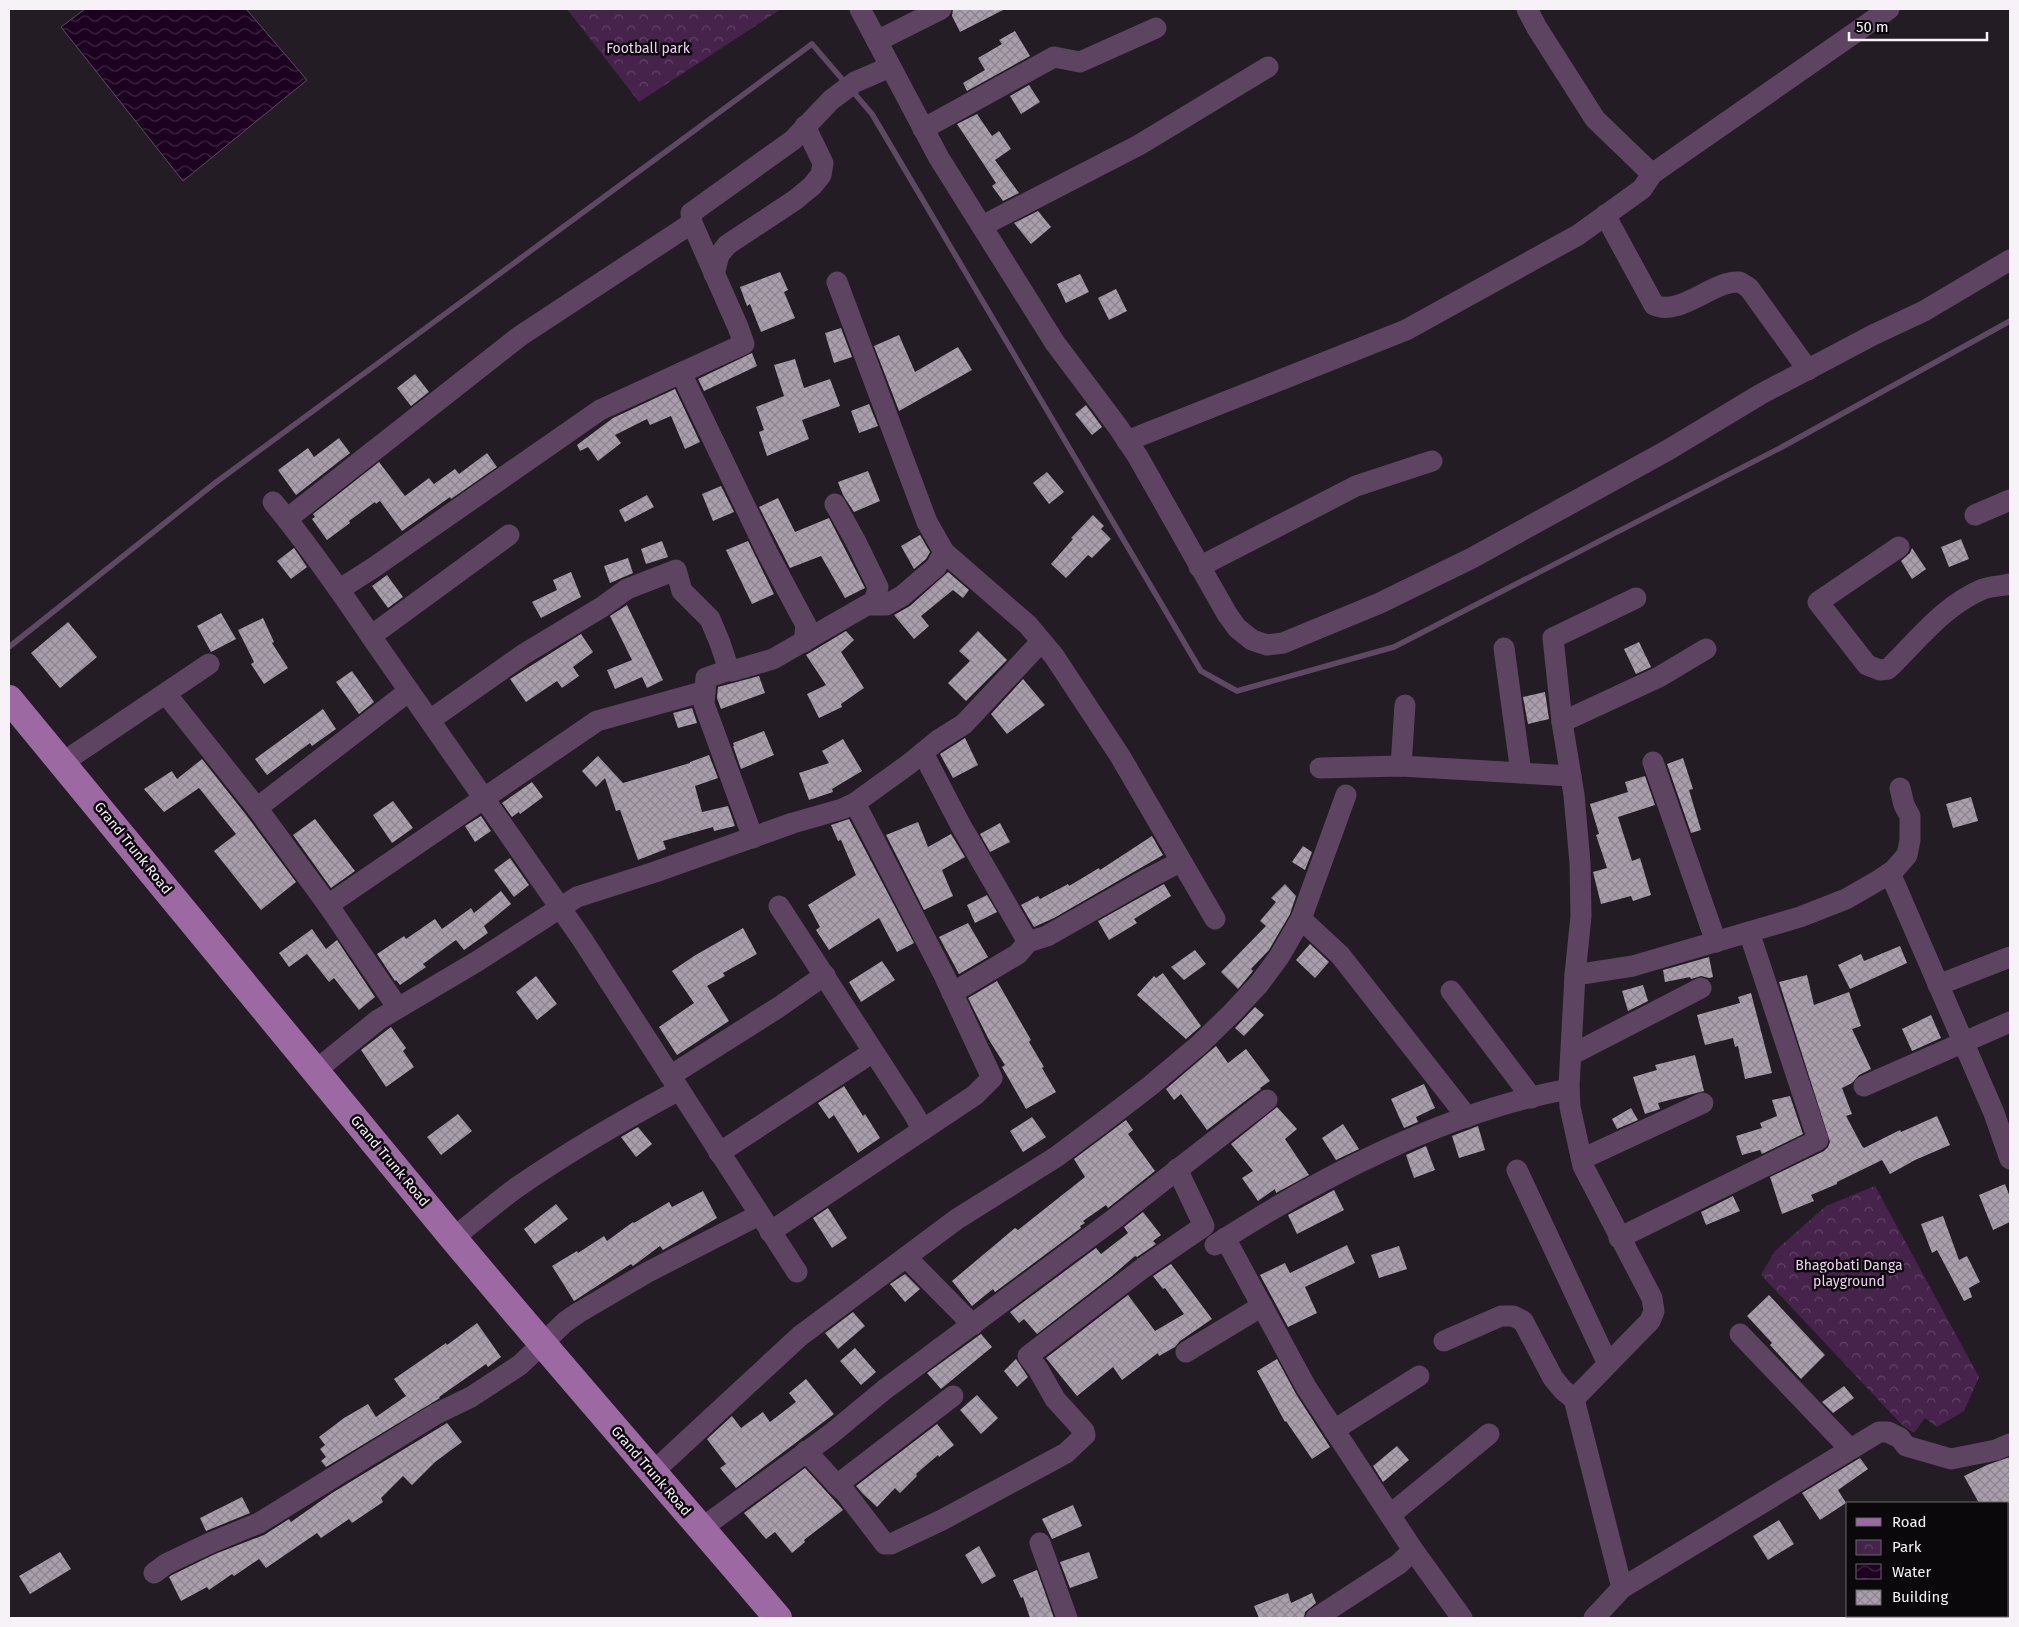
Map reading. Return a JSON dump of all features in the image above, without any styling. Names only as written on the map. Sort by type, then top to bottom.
[{"type":"main road","name":"Grand Trunk Road","points":[[9,699],[454,1238],[778,1618]]},
{"type":"street","points":[[860,9],[939,158],[1055,343],[1127,440],[1199,567],[1237,628],[1252,640],[1267,645],[1283,643],[1380,603],[1472,558],[1574,500],[1668,450],[1761,394],[1873,335],[1924,311],[2010,260]]},
{"type":"street","points":[[877,41],[941,9]]},
{"type":"street","points":[[1527,9],[1595,119],[1652,174]]},
{"type":"street","points":[[1127,440],[1406,330],[1578,236],[1642,189],[1652,174],[1889,9]]},
{"type":"street","points":[[923,130],[1054,57],[1080,62],[1156,28]]},
{"type":"street","points":[[340,589],[600,410],[744,344],[738,326],[692,223],[691,214],[700,205],[769,159],[793,140],[831,100],[855,82],[890,66]]},
{"type":"street","points":[[982,226],[1131,149],[1268,67]]},
{"type":"street","points":[[714,274],[719,255],[727,245],[795,200],[812,186],[821,175],[823,163],[805,126]]},
{"type":"street","points":[[1605,215],[1654,305],[1663,309],[1675,306],[1730,284],[1740,282],[1749,288],[1808,370]]},
{"type":"street","points":[[287,519],[520,336],[692,223]]},
{"type":"street","points":[[838,282],[927,522],[944,552],[1028,625],[1054,656],[1120,756],[1180,862],[1215,919]]},
{"type":"street","points":[[681,373],[768,554],[806,624],[804,642]]},
{"type":"street","points":[[1199,567],[1356,486],[1432,461]]},
{"type":"street","points":[[1975,515],[2010,500]]},
{"type":"street","points":[[273,502],[340,589],[560,907],[797,1272]]},
{"type":"street","points":[[834,504],[856,542],[878,587],[874,604]]},
{"type":"street","points":[[371,636],[509,535]]},
{"type":"street","points":[[1899,547],[1818,602],[1867,665],[1880,670],[1888,670],[1920,635],[1957,604],[1984,589],[2010,584]]},
{"type":"street","points":[[753,838],[704,704],[706,678],[729,670],[732,671],[774,659],[867,605],[886,605],[902,596],[936,566],[944,552]]},
{"type":"street","points":[[430,720],[524,654],[602,607],[627,588],[676,570],[682,591],[710,618],[729,670]]},
{"type":"street","points":[[1574,1398],[1650,1320],[1654,1310],[1652,1298],[1620,1238],[1582,1159],[1570,1107],[1569,1089],[1575,975],[1581,916],[1580,863],[1553,638],[1636,598]]},
{"type":"street","points":[[315,1071],[378,1020],[476,962],[577,897],[793,823],[842,809],[855,803],[936,741],[964,724],[1041,642]]},
{"type":"street","points":[[1504,648],[1520,773]]},
{"type":"street","points":[[1562,722],[1658,677],[1706,649]]},
{"type":"street","points":[[62,763],[209,664]]},
{"type":"street","points":[[257,808],[409,691]]},
{"type":"street","points":[[328,905],[597,721],[705,691]]},
{"type":"street","points":[[166,694],[257,808],[328,905],[398,1008]]},
{"type":"street","points":[[1401,766],[1405,705]]},
{"type":"street","points":[[923,752],[960,824],[1028,942]]},
{"type":"street","points":[[1653,762],[1716,942]]},
{"type":"street","points":[[1320,768],[1401,766],[1571,776]]},
{"type":"street","points":[[1575,975],[1633,966],[1800,917],[1846,898],[1890,873],[1907,855],[1910,840],[1910,816],[1904,806],[1900,788]]},
{"type":"street","points":[[652,1472],[800,1336],[957,1219],[1056,1157],[1150,1086],[1199,1045],[1259,984],[1279,957],[1301,919],[1346,795]]},
{"type":"street","points":[[154,1573],[175,1560],[259,1523],[436,1414],[471,1397],[520,1365],[565,1322],[648,1272],[764,1223],[923,1130],[975,1095],[992,1078],[952,993],[855,803]]},
{"type":"street","points":[[952,993],[1018,954],[1028,942],[1047,936],[1148,878],[1180,862]]},
{"type":"street","points":[[1890,873],[1994,1114],[2010,1159]]},
{"type":"street","points":[[779,906],[923,1130]]},
{"type":"street","points":[[1301,919],[1340,955],[1467,1117]]},
{"type":"street","points":[[1620,1238],[1818,1140],[1749,932]]},
{"type":"street","points":[[1938,985],[2010,957]]},
{"type":"street","points":[[454,1238],[515,1189],[599,1135],[825,975]]},
{"type":"street","points":[[1571,1055],[1701,988]]},
{"type":"street","points":[[1451,991],[1532,1098]]},
{"type":"street","points":[[1864,1086],[2010,1022]]},
{"type":"street","points":[[719,1153],[873,1052]]},
{"type":"street","points":[[1176,1169],[1215,1245],[1301,1193],[1376,1154],[1467,1117],[1569,1089]]},
{"type":"street","points":[[702,1528],[745,1498],[806,1450],[831,1434],[884,1390],[1114,1219],[1267,1100]]},
{"type":"street","points":[[1582,1159],[1703,1103]]},
{"type":"street","points":[[1517,1170],[1608,1364]]},
{"type":"street","points":[[806,1450],[845,1492],[885,1544],[891,1544],[942,1520],[1066,1453],[1081,1441],[1085,1436],[1084,1431],[1055,1399],[1028,1356],[1143,1268],[1204,1226]]},
{"type":"street","points":[[1225,1238],[1306,1387],[1413,1550],[1462,1618]]},
{"type":"street","points":[[906,1257],[973,1325]]},
{"type":"street","points":[[1186,1352],[1262,1306]]},
{"type":"street","points":[[1444,1341],[1501,1316],[1512,1316],[1523,1321],[1553,1378],[1563,1390],[1574,1398],[1622,1588]]},
{"type":"street","points":[[1740,1334],[1850,1449]]},
{"type":"street","points":[[1334,1430],[1419,1376]]},
{"type":"street","points":[[837,1485],[953,1396]]},
{"type":"street","points":[[1594,1618],[1622,1588],[1879,1432],[1888,1432],[1900,1438],[1906,1446],[1951,1459],[1996,1450],[2010,1444]]},
{"type":"street","points":[[1390,1515],[1489,1434]]},
{"type":"street","points":[[1040,1543],[1067,1618]]},
{"type":"street","points":[[1316,1618],[1399,1564],[1413,1550]]},
{"type":"green space","name":"Football park","points":[[567,9],[781,9],[639,102]]},
{"type":"green space","name":"Bhagobati Danga playground","points":[[1875,1186],[1979,1377],[1964,1411],[1937,1427],[1925,1418],[1914,1433],[1902,1425],[1761,1275],[1775,1251],[1826,1206]]},
{"type":"water","points":[[85,9],[246,9],[307,80],[183,181],[61,27]]},
{"type":"building","points":[[953,9],[1005,9],[960,32],[952,16]]},
{"type":"building","points":[[1015,31],[1030,56],[967,91],[963,83],[985,70],[978,58],[1002,44],[999,40]]},
{"type":"building","points":[[1029,85],[1040,102],[1021,114],[1010,96]]},
{"type":"building","points":[[977,114],[992,136],[999,131],[1011,149],[995,160],[1019,193],[1003,201],[992,186],[996,183],[957,124]]},
{"type":"building","points":[[1038,211],[1051,227],[1031,244],[1014,223]]},
{"type":"building","points":[[780,272],[788,290],[784,292],[795,318],[761,332],[750,304],[747,306],[740,287]]},
{"type":"building","points":[[1080,274],[1089,292],[1066,303],[1057,284]]},
{"type":"building","points":[[1116,289],[1127,311],[1109,320],[1098,298]]},
{"type":"building","points":[[841,328],[852,357],[834,363],[825,333]]},
{"type":"building","points":[[899,335],[915,372],[958,347],[972,370],[899,411],[874,346]]},
{"type":"building","points":[[752,353],[757,366],[704,391],[698,379]]},
{"type":"building","points":[[795,359],[804,388],[830,379],[840,406],[802,420],[809,439],[767,456],[759,432],[764,430],[756,407],[784,396],[774,365]]},
{"type":"building","points":[[415,374],[429,392],[411,406],[397,388]]},
{"type":"building","points":[[675,389],[700,442],[685,449],[671,416],[650,425],[647,419],[615,435],[621,443],[598,461],[588,447],[580,451],[577,445],[613,418]]},
{"type":"building","points":[[869,404],[878,426],[859,433],[851,411]]},
{"type":"building","points":[[1086,405],[1102,427],[1092,435],[1075,414]]},
{"type":"building","points":[[339,438],[350,453],[296,495],[278,470],[308,448],[314,457]]},
{"type":"building","points":[[487,453],[497,467],[402,531],[380,501],[376,504],[375,502],[349,521],[350,523],[327,540],[312,519],[315,517],[313,514],[379,462],[405,496],[429,478],[434,484],[455,469],[459,474]]},
{"type":"building","points":[[868,471],[880,501],[854,512],[843,495],[838,482]]},
{"type":"building","points":[[1047,472],[1064,492],[1049,504],[1033,483]]},
{"type":"building","points":[[721,486],[734,512],[713,521],[702,494]]},
{"type":"building","points":[[647,495],[654,507],[625,522],[619,510]]},
{"type":"building","points":[[778,498],[795,532],[829,518],[865,588],[845,598],[821,556],[790,568],[759,507]]},
{"type":"building","points":[[1093,515],[1104,526],[1101,529],[1111,539],[1092,558],[1088,555],[1066,578],[1051,564],[1073,539],[1071,538]]},
{"type":"building","points":[[920,535],[930,552],[926,559],[914,569],[901,546]]},
{"type":"building","points":[[1961,539],[1969,559],[1949,567],[1941,547]]},
{"type":"building","points":[[662,541],[668,557],[646,564],[641,549]]},
{"type":"building","points":[[748,541],[774,594],[752,604],[726,550]]},
{"type":"building","points":[[294,548],[307,567],[291,579],[277,561]]},
{"type":"building","points":[[1912,548],[1926,569],[1912,579],[1901,561],[1910,553]]},
{"type":"building","points":[[628,558],[633,573],[610,583],[604,566]]},
{"type":"building","points":[[571,572],[581,597],[541,618],[532,602],[557,590],[553,580]]},
{"type":"building","points":[[948,572],[969,590],[963,598],[953,590],[921,616],[929,626],[914,639],[894,615],[910,606]]},
{"type":"building","points":[[387,575],[403,597],[388,608],[372,586]]},
{"type":"building","points":[[627,605],[663,680],[647,688],[642,677],[615,689],[607,670],[632,660],[610,616]]},
{"type":"building","points":[[221,613],[236,639],[211,652],[197,626]]},
{"type":"building","points":[[263,618],[274,642],[272,643],[288,668],[264,684],[251,664],[254,662],[238,630]]},
{"type":"building","points":[[68,622],[97,657],[60,688],[31,653]]},
{"type":"building","points":[[846,631],[854,640],[841,652],[864,688],[841,704],[842,707],[819,718],[807,694],[826,685],[806,655]]},
{"type":"building","points":[[978,631],[1007,660],[966,701],[948,683],[970,661],[959,651]]},
{"type":"building","points":[[581,634],[593,652],[573,667],[579,676],[562,688],[557,681],[526,702],[510,679]]},
{"type":"building","points":[[1639,642],[1651,667],[1636,674],[1624,649]]},
{"type":"building","points":[[352,671],[374,702],[359,714],[336,682]]},
{"type":"building","points":[[759,676],[765,693],[721,709],[717,698],[718,687]]},
{"type":"building","points":[[1023,679],[1045,705],[1007,734],[991,714]]},
{"type":"building","points":[[1545,692],[1549,719],[1528,724],[1523,697]]},
{"type":"building","points":[[692,708],[697,723],[678,728],[673,713]]},
{"type":"building","points":[[323,709],[336,729],[312,746],[310,743],[267,775],[255,759]]},
{"type":"building","points":[[764,731],[774,755],[741,769],[733,743]]},
{"type":"building","points":[[965,738],[978,765],[953,778],[940,754]]},
{"type":"building","points":[[843,739],[862,771],[832,789],[833,792],[809,800],[799,773],[829,763],[822,751]]},
{"type":"building","points":[[709,755],[718,778],[695,786],[702,812],[728,806],[735,826],[714,831],[713,827],[663,841],[666,849],[638,860],[620,810],[616,811],[605,778],[596,787],[582,771],[598,756],[623,783],[690,763]]},
{"type":"building","points":[[1683,758],[1693,789],[1689,790],[1701,830],[1691,833],[1667,764]]},
{"type":"building","points":[[202,759],[296,882],[261,910],[214,851],[236,834],[199,788],[164,812],[144,789],[172,771],[177,779]]},
{"type":"building","points":[[1645,776],[1655,805],[1618,817],[1632,861],[1640,858],[1651,895],[1633,901],[1631,896],[1601,904],[1593,872],[1607,868],[1596,835],[1599,834],[1590,804],[1628,792],[1625,782]]},
{"type":"building","points":[[532,782],[543,797],[520,814],[519,812],[512,817],[502,803]]},
{"type":"building","points":[[1971,797],[1978,821],[1953,828],[1946,804]]},
{"type":"building","points":[[393,801],[413,828],[392,843],[373,815]]},
{"type":"building","points":[[481,816],[491,831],[475,842],[465,826]]},
{"type":"building","points":[[315,819],[355,871],[331,888],[293,835]]},
{"type":"building","points":[[849,819],[914,943],[897,952],[879,918],[829,950],[816,930],[820,927],[808,905],[856,875],[841,840],[838,841],[831,825]]},
{"type":"building","points":[[918,822],[928,847],[951,834],[965,857],[942,870],[953,896],[924,910],[886,835]]},
{"type":"building","points":[[1000,823],[1010,842],[990,852],[980,834]]},
{"type":"building","points":[[1152,836],[1163,855],[1054,918],[1034,927],[1021,905],[1038,896],[1040,899],[1068,884],[1069,886],[1099,868],[1100,870]]},
{"type":"building","points":[[1303,846],[1312,852],[1305,870],[1292,862]]},
{"type":"building","points":[[510,858],[529,885],[514,897],[494,870]]},
{"type":"building","points":[[1164,884],[1171,896],[1134,919],[1137,923],[1109,940],[1098,921]]},
{"type":"building","points":[[1285,884],[1296,896],[1290,914],[1269,950],[1251,969],[1253,971],[1238,989],[1221,972],[1266,926],[1260,921],[1276,902],[1271,898]]},
{"type":"building","points":[[501,891],[511,904],[484,926],[488,933],[464,950],[456,940],[423,964],[426,967],[400,985],[395,981],[377,954],[404,936],[406,939],[435,919],[442,929],[471,908],[474,913]]},
{"type":"building","points":[[987,895],[997,912],[975,923],[967,905]]},
{"type":"building","points":[[968,923],[988,957],[959,974],[939,937]]},
{"type":"building","points":[[743,928],[757,954],[723,973],[725,976],[707,986],[729,1021],[677,1055],[659,1027],[694,1003],[672,971]]},
{"type":"building","points":[[312,929],[326,949],[337,940],[375,997],[359,1010],[334,978],[329,982],[307,954],[289,967],[279,953]]},
{"type":"building","points":[[1310,944],[1329,962],[1315,978],[1296,960]]},
{"type":"building","points":[[1900,946],[1907,963],[1850,989],[1838,965],[1861,954],[1864,961]]},
{"type":"building","points":[[1195,950],[1206,964],[1184,980],[1171,967]]},
{"type":"building","points":[[1709,957],[1713,977],[1701,976],[1691,979],[1690,977],[1665,982],[1663,970]]},
{"type":"building","points":[[882,961],[895,980],[861,1002],[849,982]]},
{"type":"building","points":[[1163,973],[1201,1026],[1186,1039],[1137,995],[1154,976],[1156,978]]},
{"type":"building","points":[[1807,975],[1814,1005],[1849,992],[1861,1026],[1852,1029],[1871,1069],[1859,1075],[1852,1083],[1842,1088],[1852,1114],[1846,1116],[1862,1146],[1864,1148],[1900,1130],[1901,1132],[1937,1116],[1950,1145],[1915,1160],[1890,1174],[1882,1160],[1837,1182],[1837,1184],[1811,1195],[1814,1201],[1782,1214],[1770,1177],[1824,1151],[1830,1142],[1779,982]]},
{"type":"building","points":[[536,976],[557,1004],[537,1020],[516,992]]},
{"type":"building","points":[[997,981],[1031,1040],[1029,1042],[1056,1092],[1026,1109],[1002,1067],[1005,1065],[989,1040],[968,998]]},
{"type":"building","points":[[1643,985],[1648,1001],[1628,1011],[1622,991]]},
{"type":"building","points":[[1751,993],[1772,1073],[1745,1079],[1738,1046],[1735,1047],[1733,1038],[1705,1045],[1697,1015],[1740,1003],[1738,997]]},
{"type":"building","points":[[1255,1007],[1264,1015],[1244,1036],[1235,1028]]},
{"type":"building","points":[[1931,1015],[1941,1038],[1912,1051],[1902,1029]]},
{"type":"building","points":[[391,1027],[406,1048],[403,1051],[414,1067],[386,1087],[361,1050]]},
{"type":"building","points":[[1216,1046],[1228,1063],[1246,1049],[1270,1081],[1207,1130],[1181,1094],[1174,1100],[1166,1089]]},
{"type":"building","points":[[1695,1055],[1704,1091],[1658,1103],[1660,1109],[1645,1114],[1633,1077],[1657,1070],[1655,1065]]},
{"type":"building","points":[[1424,1084],[1435,1108],[1416,1117],[1418,1122],[1404,1128],[1391,1099]]},
{"type":"building","points":[[844,1086],[880,1138],[858,1153],[834,1115],[829,1119],[818,1103]]},
{"type":"building","points":[[1790,1096],[1803,1134],[1762,1154],[1760,1150],[1742,1155],[1736,1136],[1762,1128],[1760,1123],[1777,1116],[1772,1100]]},
{"type":"building","points":[[1277,1107],[1297,1129],[1285,1139],[1309,1175],[1276,1193],[1275,1189],[1258,1201],[1242,1178],[1253,1171],[1231,1144]]},
{"type":"building","points":[[1631,1108],[1638,1120],[1617,1129],[1612,1119]]},
{"type":"building","points":[[458,1114],[472,1131],[441,1155],[427,1137]]},
{"type":"building","points":[[1032,1117],[1046,1137],[1023,1152],[1010,1131]]},
{"type":"building","points":[[1126,1120],[1133,1130],[1128,1134],[1155,1171],[1108,1208],[1106,1205],[1083,1221],[1085,1223],[1080,1226],[1081,1228],[995,1292],[993,1289],[972,1306],[952,1281],[1015,1228],[1018,1230],[1085,1177],[1074,1159]]},
{"type":"building","points":[[1343,1124],[1359,1149],[1336,1160],[1322,1138]]},
{"type":"building","points":[[1478,1126],[1485,1150],[1459,1158],[1452,1136]]},
{"type":"building","points":[[638,1127],[652,1144],[636,1157],[621,1137]]},
{"type":"building","points":[[1426,1146],[1435,1170],[1414,1178],[1406,1155]]},
{"type":"building","points":[[2005,1184],[2010,1197],[2010,1222],[1993,1230],[1979,1195]]},
{"type":"building","points":[[1334,1190],[1344,1210],[1297,1234],[1288,1215]]},
{"type":"building","points":[[703,1191],[717,1218],[663,1250],[660,1246],[633,1266],[631,1264],[574,1301],[552,1266],[577,1251],[578,1253],[604,1236],[607,1241],[633,1222],[669,1202],[672,1207]]},
{"type":"building","points":[[1733,1196],[1740,1211],[1706,1225],[1701,1212]]},
{"type":"building","points":[[556,1204],[568,1219],[535,1244],[524,1229]]},
{"type":"building","points":[[828,1208],[847,1238],[832,1248],[813,1218]]},
{"type":"building","points":[[1143,1212],[1161,1235],[1153,1241],[1156,1244],[1137,1257],[1135,1256],[1037,1334],[1024,1319],[1019,1323],[1010,1312],[1096,1248],[1101,1254],[1128,1233],[1124,1227]]},
{"type":"building","points":[[1943,1216],[1959,1260],[1967,1256],[1980,1282],[1969,1288],[1972,1297],[1964,1301],[1937,1250],[1932,1253],[1921,1224]]},
{"type":"building","points":[[1347,1245],[1355,1263],[1305,1287],[1317,1313],[1288,1327],[1260,1275],[1285,1263],[1290,1273]]},
{"type":"building","points":[[1399,1246],[1407,1269],[1379,1278],[1371,1255]]},
{"type":"building","points":[[1171,1264],[1212,1319],[1180,1341],[1175,1347],[1159,1356],[1158,1353],[1122,1380],[1113,1367],[1077,1396],[1046,1358],[1128,1295],[1155,1331],[1184,1314],[1165,1288],[1163,1289],[1153,1276]]},
{"type":"building","points":[[905,1274],[920,1289],[905,1302],[890,1284]]},
{"type":"building","points":[[1769,1295],[1825,1355],[1801,1379],[1747,1316]]},
{"type":"building","points":[[853,1312],[865,1326],[838,1349],[825,1333]]},
{"type":"building","points":[[477,1323],[501,1357],[488,1367],[486,1364],[440,1398],[326,1467],[321,1461],[326,1457],[320,1449],[325,1445],[319,1437],[344,1418],[368,1404],[376,1417],[406,1396],[394,1379]]},
{"type":"building","points":[[981,1334],[992,1347],[941,1389],[927,1373]]},
{"type":"building","points":[[855,1348],[876,1372],[861,1385],[840,1361]]},
{"type":"building","points":[[1016,1359],[1028,1377],[1017,1387],[1004,1371]]},
{"type":"building","points":[[1277,1359],[1296,1394],[1330,1447],[1312,1459],[1285,1422],[1257,1371]]},
{"type":"building","points":[[806,1379],[834,1414],[736,1488],[720,1468],[726,1464],[707,1439],[732,1416],[741,1428],[763,1412],[770,1422],[796,1402],[789,1393]]},
{"type":"building","points":[[1844,1386],[1854,1398],[1833,1413],[1822,1402]]},
{"type":"building","points":[[977,1395],[998,1418],[981,1434],[960,1410]]},
{"type":"building","points":[[447,1423],[462,1442],[435,1462],[412,1485],[403,1476],[381,1498],[383,1502],[352,1523],[349,1519],[321,1538],[317,1533],[266,1568],[259,1559],[209,1590],[207,1587],[181,1601],[169,1577],[215,1554],[264,1535],[289,1519],[291,1522],[332,1493]]},
{"type":"building","points":[[937,1424],[954,1445],[939,1457],[938,1455],[916,1474],[917,1476],[900,1493],[895,1488],[877,1507],[856,1486]]},
{"type":"building","points":[[1397,1446],[1409,1460],[1383,1482],[1373,1466]]},
{"type":"building","points":[[2010,1457],[2010,1503],[1978,1502],[1964,1476]]},
{"type":"building","points":[[1860,1458],[1868,1469],[1838,1490],[1846,1503],[1820,1520],[1802,1493]]},
{"type":"building","points":[[805,1468],[843,1510],[804,1540],[805,1542],[792,1553],[775,1532],[766,1539],[744,1513]]},
{"type":"building","points":[[242,1497],[250,1513],[206,1531],[200,1518]]},
{"type":"building","points":[[1073,1505],[1082,1526],[1052,1539],[1042,1519]]},
{"type":"building","points":[[1779,1520],[1794,1544],[1768,1560],[1753,1536]]},
{"type":"building","points":[[979,1546],[996,1576],[982,1584],[965,1555]]},
{"type":"building","points":[[60,1552],[71,1569],[30,1594],[19,1576]]},
{"type":"building","points":[[1089,1552],[1098,1578],[1070,1588],[1060,1562]]},
{"type":"building","points":[[1037,1570],[1054,1618],[1030,1618],[1023,1597],[1021,1598],[1013,1580]]},
{"type":"building","points":[[1288,1593],[1291,1603],[1312,1593],[1316,1603],[1305,1612],[1304,1618],[1259,1618],[1254,1606]]},
{"type":"waterway","points":[[9,647],[215,483],[812,44],[872,114],[1201,671],[1237,691],[1394,647],[1782,447],[2010,321]]}]
